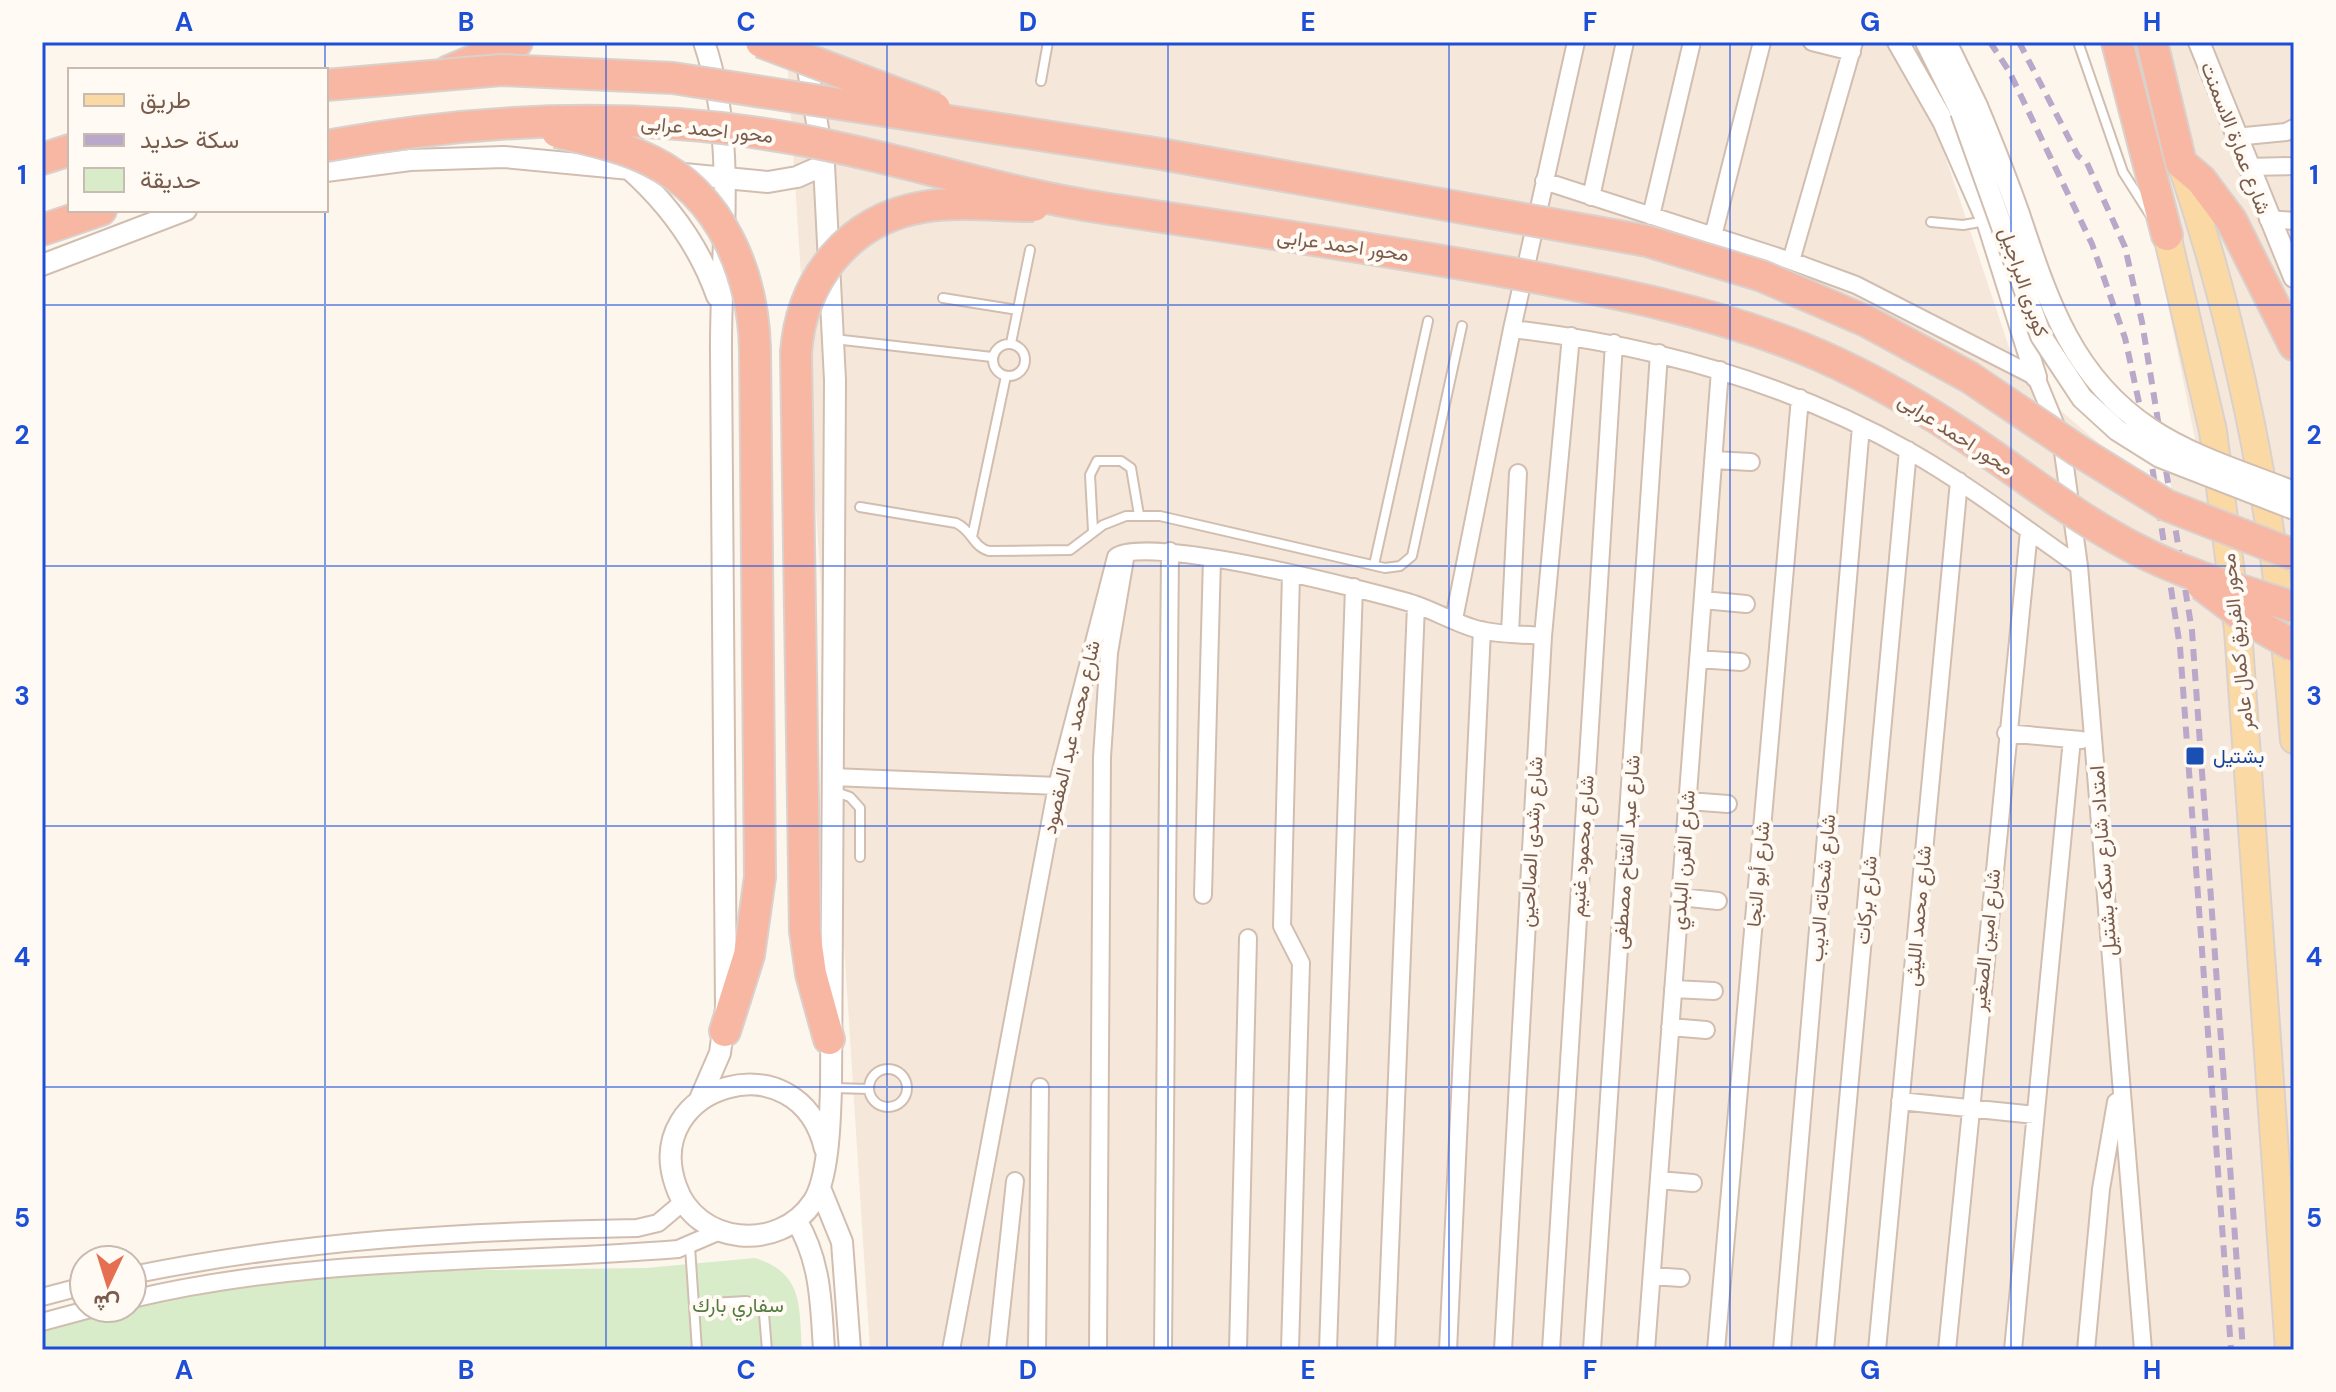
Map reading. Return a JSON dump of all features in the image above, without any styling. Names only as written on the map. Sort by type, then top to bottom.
[{"type":"highway","points":[[444,73],[517,42]]},
{"type":"highway","points":[[761,42],[1001,132]]},
{"type":"highway","name":"محور الفريق كمال عامر","points":[[2117,42],[2167,235]]},
{"type":"highway","points":[[2152,42],[2181,163],[2209,190],[2231,220],[2292,342]]},
{"type":"highway","points":[[328,85],[444,73],[558,71],[673,78],[1001,132],[1161,154],[1599,230],[1703,256],[1762,276],[1868,322],[1969,377],[2166,505],[2294,555]]},
{"type":"highway","name":"محور احمد عرابى","points":[[328,146],[424,130],[525,124],[630,122],[761,133],[840,147],[1088,206],[1436,259],[1638,296],[1729,321],[1808,351],[1886,389],[1960,433],[2095,526],[2291,629]]},
{"type":"highway","points":[[525,124],[615,147],[653,162],[672,174],[719,222],[747,282],[754,327],[760,877],[749,955],[725,1031]]},
{"type":"highway","points":[[42,159],[68,151]]},
{"type":"highway","points":[[829,1039],[811,974],[805,931],[795,374],[801,315],[827,263],[855,236],[888,216],[945,205],[1088,206]]},
{"type":"highway","points":[[42,230],[95,212]]},
{"type":"main road","points":[[2181,163],[2247,388],[2291,629],[2294,740]]},
{"type":"main road","name":"محور الفريق كمال عامر","points":[[2167,235],[2213,431],[2238,630],[2289,1350]]},
{"type":"main road","points":[[2238,630],[2291,629]]},
{"type":"main road","points":[[2244,705],[2265,687],[2276,688],[2291,701]]},
{"type":"street","points":[[704,42],[721,112],[724,178],[721,307],[725,1031],[715,1069],[699,1100],[679,1125],[673,1140],[672,1172],[683,1202],[694,1214],[720,1231],[752,1237],[775,1232],[796,1220],[820,1188]]},
{"type":"street","points":[[803,42],[824,165],[833,339],[831,1088],[820,1188],[842,1242],[850,1350]]},
{"type":"street","points":[[1454,619],[1512,329],[1576,42]]},
{"type":"street","points":[[1591,197],[1625,42]]},
{"type":"street","points":[[1651,216],[1692,42]]},
{"type":"street","points":[[1713,236],[1762,42]]},
{"type":"street","points":[[1791,261],[1853,47],[1812,42]]},
{"type":"street","points":[[1898,42],[1943,121],[1987,221],[2036,377]]},
{"type":"street","points":[[1926,42],[1969,109]]},
{"type":"street","points":[[1946,42],[1969,109]]},
{"type":"street","name":"شارع عمارة الاسمنت","points":[[2199,42],[2246,167],[2294,277]]},
{"type":"street","name":"كوبرى البراجيل","points":[[1969,109],[2001,162],[2050,306],[2086,370],[2115,402],[2151,430],[2294,492]]},
{"type":"street","name":"كوبرى البراجيل","points":[[1969,109],[2036,324],[2071,385],[2098,414],[2136,443],[2182,466],[2294,509]]},
{"type":"street","points":[[2235,137],[2286,132],[2294,128]]},
{"type":"street","points":[[328,171],[457,157],[627,167],[783,181],[824,165]]},
{"type":"street","points":[[2246,167],[2294,166]]},
{"type":"street","points":[[627,167],[677,220],[703,261],[721,307]]},
{"type":"street","points":[[1544,181],[1791,261],[1887,299],[2036,377]]},
{"type":"street","points":[[42,265],[181,212]]},
{"type":"street","points":[[2268,219],[2294,221]]},
{"type":"street","points":[[1512,329],[1614,343],[1659,353],[1800,398],[1908,450],[1959,481],[2079,566]]},
{"type":"street","name":"شارع رشدى الصالحين","points":[[1503,1350],[1543,636],[1571,336]]},
{"type":"street","name":"شارع محمود غنيم","points":[[1551,1350],[1614,343]]},
{"type":"street","name":"شارع عبد الفتاح مصطفى","points":[[1592,1350],[1659,353]]},
{"type":"street","name":"شارع الفرن البلدي","points":[[1646,1350],[1720,370]]},
{"type":"street","name":"امتداد شارع سكه بشتيل","points":[[2036,377],[2064,449],[2079,566],[2143,1350]]},
{"type":"street","name":"شارع أبو النجا","points":[[1716,1350],[1800,398]]},
{"type":"street","name":"شارع شحاته الديب","points":[[1782,1350],[1861,426]]},
{"type":"street","name":"شارع بركات","points":[[1825,1350],[1908,450]]},
{"type":"street","points":[[1713,460],[1751,462]]},
{"type":"street","points":[[1510,633],[1518,473]]},
{"type":"street","name":"شارع محمد الليثى","points":[[1877,1350],[1959,481]]},
{"type":"street","name":"شارع امين الصغير","points":[[1947,1350],[2006,733],[2029,531]]},
{"type":"street","points":[[1098,1350],[1102,757],[1109,653],[1126,551],[1170,551],[1291,574],[1354,587],[1416,605],[1482,630],[1543,636]]},
{"type":"street","name":"شارع محمد عبد المقصود","points":[[951,1350],[1057,786],[1114,560],[1126,551]]},
{"type":"street","points":[[1163,1350],[1170,551]]},
{"type":"street","points":[[1203,895],[1212,558]]},
{"type":"street","points":[[1290,1350],[1301,963],[1282,926],[1291,574]]},
{"type":"street","points":[[1328,1350],[1354,587]]},
{"type":"street","points":[[1703,600],[1746,604]]},
{"type":"street","points":[[1386,1350],[1416,605]]},
{"type":"street","points":[[1448,1350],[1482,630]]},
{"type":"street","points":[[1698,659],[1741,662]]},
{"type":"street","points":[[2006,733],[2094,742]]},
{"type":"street","points":[[2013,1350],[2072,739]]},
{"type":"street","points":[[832,784],[1057,786]]},
{"type":"street","points":[[1688,801],[1728,804]]},
{"type":"street","points":[[1680,897],[1718,901]]},
{"type":"street","points":[[1238,1350],[1248,938]]},
{"type":"street","points":[[1673,989],[1714,991]]},
{"type":"street","points":[[1670,1027],[1706,1030]]},
{"type":"street","points":[[2086,1350],[2101,1189],[2120,1082]]},
{"type":"street","points":[[699,1100],[727,1086],[757,1083],[772,1087],[797,1100],[808,1110],[825,1149]]},
{"type":"street","points":[[1037,1350],[1040,1087]]},
{"type":"street","points":[[1900,1101],[2035,1115]]},
{"type":"street","points":[[1659,1180],[1693,1183]]},
{"type":"street","points":[[997,1350],[1015,1181]]},
{"type":"street","points":[[148,1272],[246,1253],[389,1236],[637,1228],[668,1217],[683,1202]]},
{"type":"street","points":[[796,1220],[815,1261],[824,1350]]},
{"type":"street","points":[[148,1296],[266,1275],[392,1263],[690,1247],[720,1231]]},
{"type":"street","points":[[389,1236],[392,1263]]},
{"type":"street","points":[[1652,1276],[1681,1278]]},
{"type":"street","points":[[42,1297],[68,1290]]},
{"type":"street","points":[[42,1322],[68,1315]]},
{"type":"lane","points":[[1041,81],[1048,42]]},
{"type":"lane","points":[[2078,42],[2123,172],[2148,212],[2167,235]]},
{"type":"lane","points":[[1931,222],[1963,225],[1987,221]]},
{"type":"lane","points":[[1011,343],[1030,250]]},
{"type":"lane","points":[[943,298],[1018,310]]},
{"type":"lane","points":[[1374,565],[1428,321]]},
{"type":"lane","points":[[860,507],[956,523],[972,537],[975,544],[989,551],[1070,550],[1093,531],[1126,516],[1139,515],[1160,516],[1393,568],[1412,556],[1462,326]]},
{"type":"lane","points":[[833,339],[992,357]]},
{"type":"lane","points":[[1011,343],[1022,350],[1025,362],[1019,373],[1006,376],[995,369],[992,357],[999,346],[1011,343]]},
{"type":"lane","points":[[972,537],[1006,376]]},
{"type":"lane","points":[[1093,531],[1090,475],[1097,461],[1121,461],[1131,468],[1139,515]]},
{"type":"lane","points":[[832,784],[860,808],[860,857]]},
{"type":"lane","points":[[887,1069],[900,1074],[907,1086],[902,1100],[889,1106],[875,1102],[869,1089],[874,1075],[887,1069]]},
{"type":"lane","points":[[831,1088],[869,1089]]},
{"type":"lane","points":[[690,1247],[697,1350]]},
{"type":"lane","points":[[695,1304],[746,1301],[760,1304],[764,1314],[767,1350]]},
{"type":"shaded area","points":[[786,42],[1907,42],[2018,374],[2172,506],[2170,472],[2294,510],[2294,1350],[870,1350]]},
{"type":"shaded area","points":[[2115,42],[2294,42],[2294,479],[2197,449]]},
{"type":"green space","name":"سفاري بارك","points":[[755,1258],[771,1264],[791,1282],[796,1294],[802,1350],[42,1350],[42,1330],[51,1327],[68,1323],[148,1324],[148,1303],[269,1282],[413,1271],[646,1268]]},
{"type":"railway","points":[[1990,42],[2009,71],[2092,244],[2125,338],[2150,453],[2180,647],[2231,1350]]},
{"type":"railway","points":[[2019,42],[2078,156],[2087,163],[2125,247],[2142,322],[2192,631],[2243,1350]]},
{"type":"place","name":"بشتيل","points":[[2195,756]]}]
